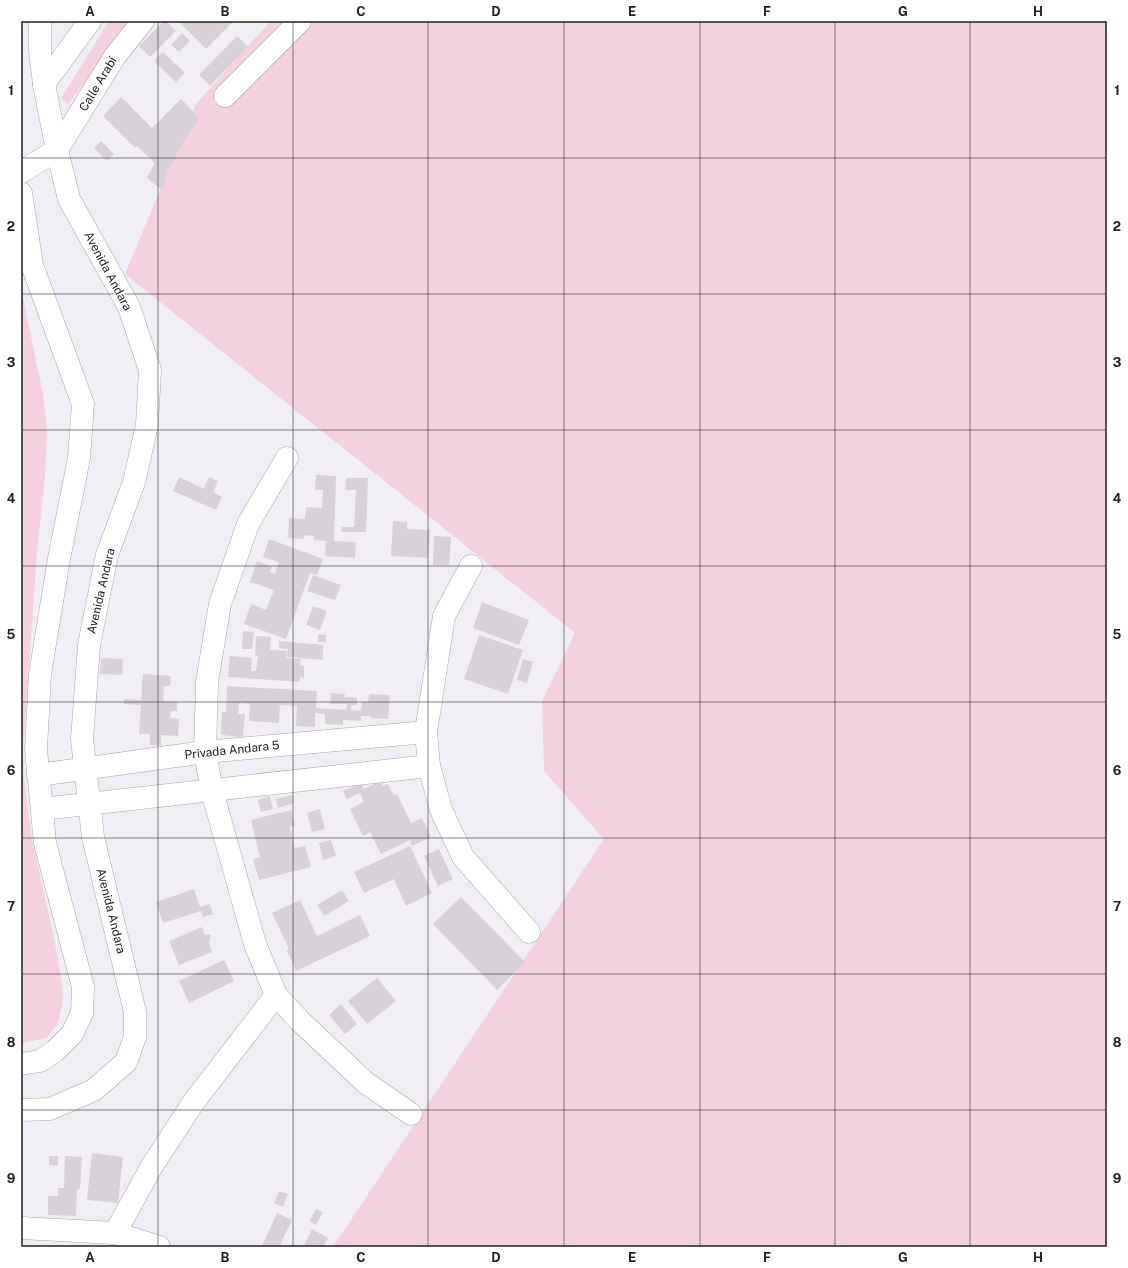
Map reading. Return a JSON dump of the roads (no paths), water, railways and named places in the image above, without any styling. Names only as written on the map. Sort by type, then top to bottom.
[{"type":"street","name":"Avenida Andara","points":[[21,1110],[50,1109],[94,1090],[126,1062],[134,1037],[135,1012],[94,844],[82,739],[89,645],[107,556],[134,482],[147,425],[150,370],[129,307],[69,199],[56,150],[44,84],[40,51],[40,21]]},
{"type":"street","points":[[44,84],[90,21]]},
{"type":"street","name":"Calle Arabí","points":[[56,150],[79,116],[115,56],[143,21]]},
{"type":"street","points":[[225,96],[300,21]]},
{"type":"street","points":[[21,172],[56,150]]},
{"type":"street","points":[[21,193],[32,265],[83,404],[79,458],[59,559],[40,674],[36,749],[45,843],[83,987],[82,1013],[72,1034],[55,1051],[40,1061],[21,1064]]},
{"type":"street","points":[[287,458],[248,524],[220,604],[207,682],[205,752],[212,791],[255,944],[276,995],[300,1021],[366,1083],[411,1114]]},
{"type":"street","points":[[471,566],[444,616],[426,732],[429,766],[441,810],[463,857],[529,932]]},
{"type":"street","name":"Privada Andara 5","points":[[38,775],[205,752],[426,732]]},
{"type":"street","points":[[42,809],[429,766]]},
{"type":"street","points":[[115,1232],[152,1166],[193,1102],[276,995]]},
{"type":"street","points":[[21,1228],[115,1232],[159,1247]]}]
